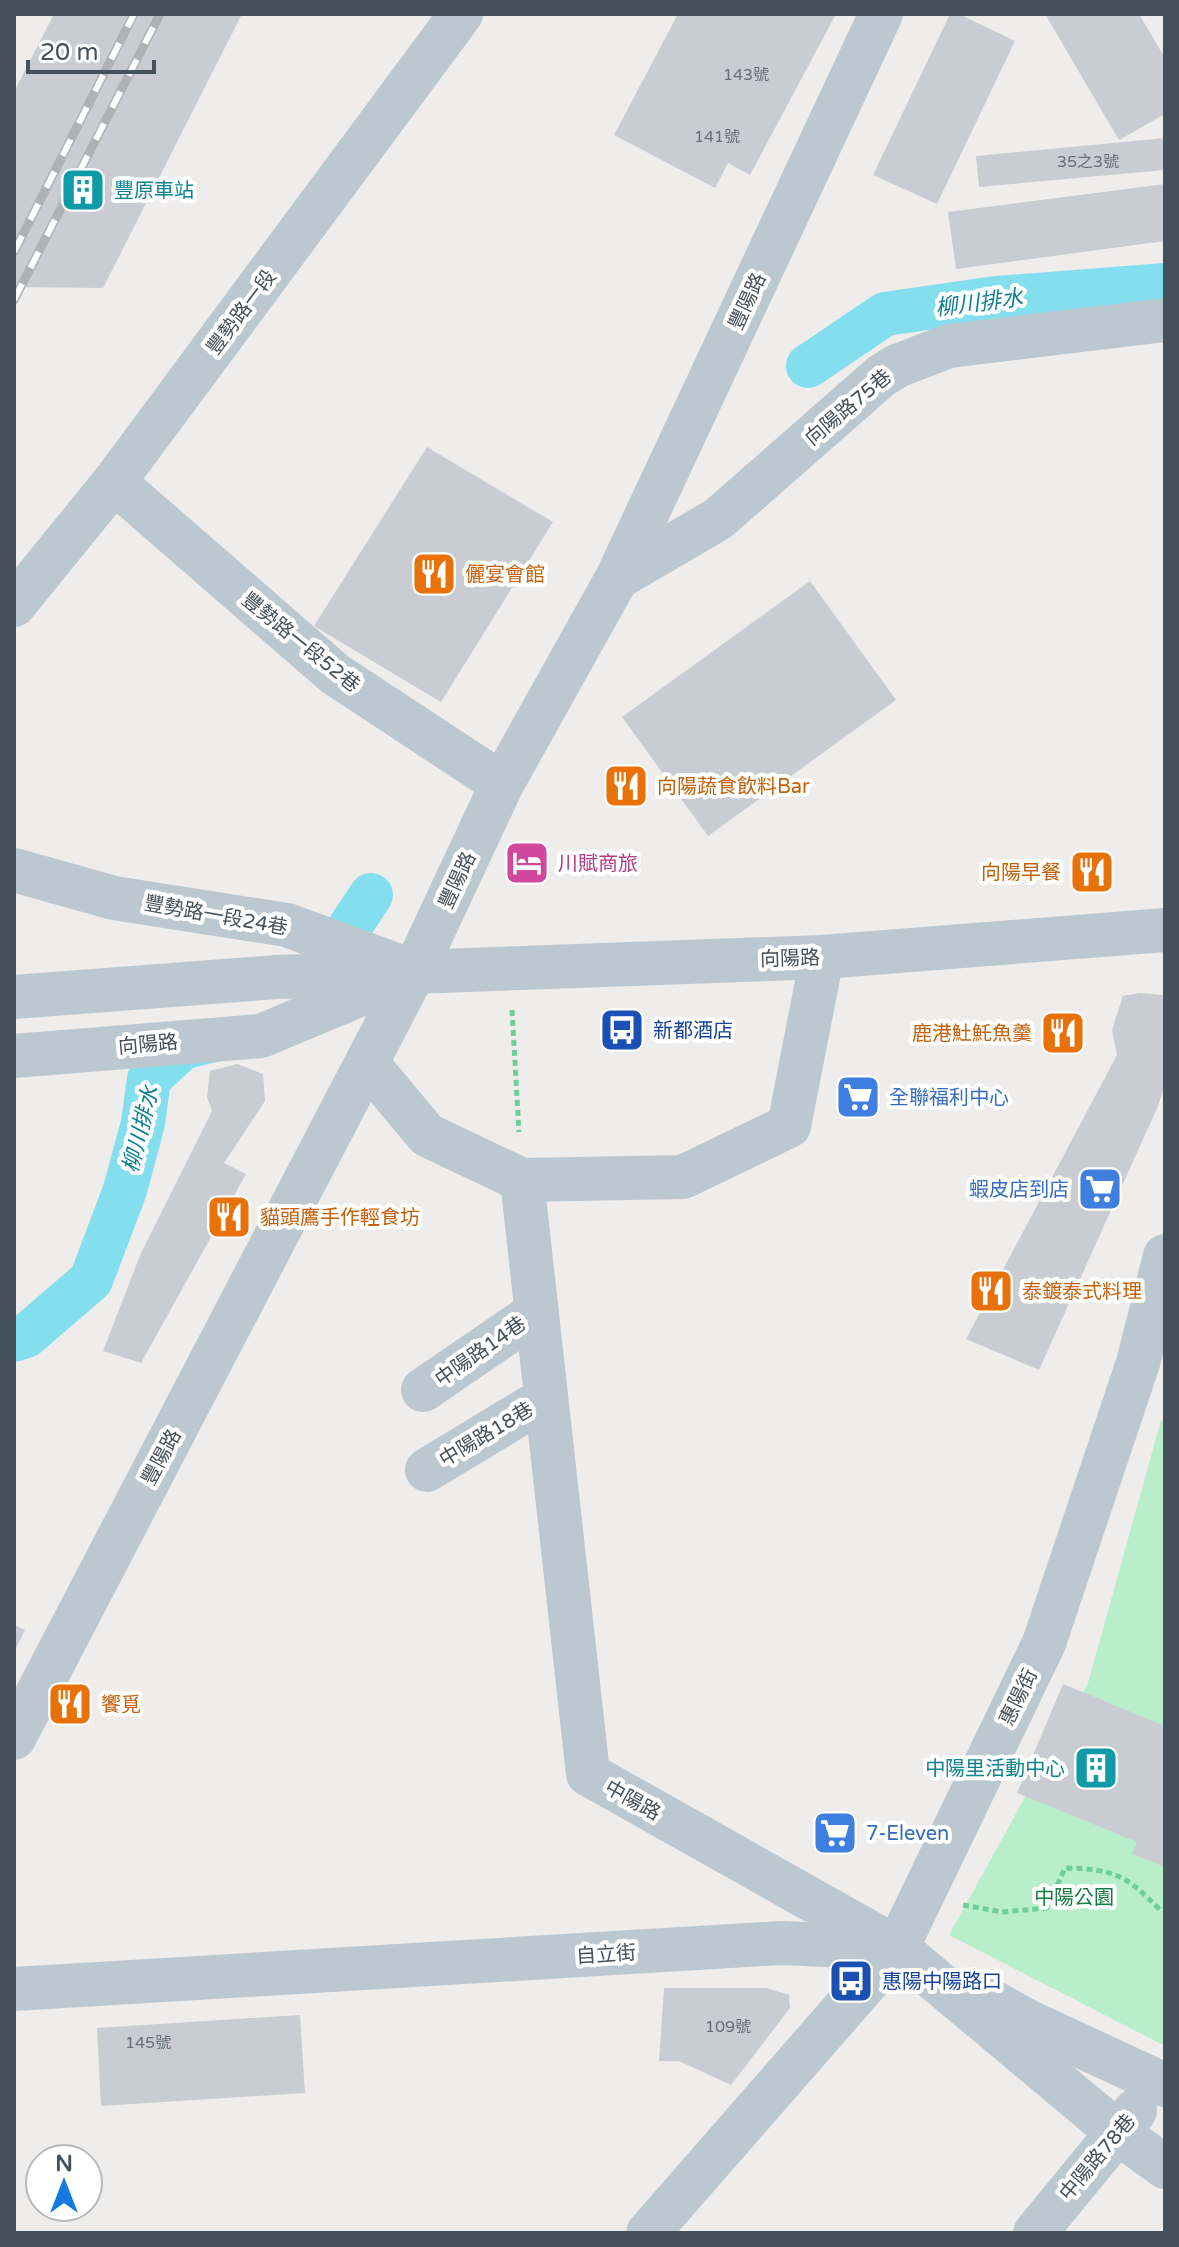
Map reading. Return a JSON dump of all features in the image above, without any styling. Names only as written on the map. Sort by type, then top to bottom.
[{"type":"street","name":"豐勢路一段","points":[[14,605],[114,482],[461,14]]},
{"type":"street","name":"豐陽路","points":[[14,1738],[414,972],[502,784],[617,578],[881,14]]},
{"type":"street","name":"向陽路75巷","points":[[617,578],[718,519],[881,376],[897,366],[949,346],[1165,320]]},
{"type":"street","name":"豐勢路一段52巷","points":[[114,482],[335,674],[502,784]]},
{"type":"street","name":"豐勢路一段24巷","points":[[14,870],[114,898],[287,925],[414,972]]},
{"type":"street","name":"向陽路","points":[[14,997],[277,977],[822,957],[1165,930]]},
{"type":"street","points":[[367,1063],[427,1135],[522,1180],[683,1177],[789,1126],[822,957]]},
{"type":"street","name":"向陽路","points":[[14,1056],[261,1036],[414,972]]},
{"type":"street","name":"中陽路","points":[[522,1180],[588,1774],[897,1948],[1117,2132],[1165,2167]]},
{"type":"street","name":"惠陽街","points":[[648,2233],[897,1948],[1044,1643],[1151,1368],[1165,1256]]},
{"type":"street","name":"中陽路14巷","points":[[423,1390],[537,1312]]},
{"type":"street","name":"中陽路18巷","points":[[427,1470],[546,1398]]},
{"type":"street","name":"自立街","points":[[14,1989],[782,1943],[897,1948],[1027,2021],[1163,2084]]},
{"type":"street","name":"中陽路78巷","points":[[1035,2233],[1117,2132],[1163,2084]]},
{"type":"path","points":[[511,1002],[522,1180]]},
{"type":"path","points":[[927,1887],[958,1904],[1002,1912],[1047,1908],[1065,1868],[1102,1869],[1136,1885],[1160,1910],[1165,1909]]},
{"type":"green space","name":"中陽公園","points":[[1161,1420],[1165,1421],[1165,2046],[949,1935],[1088,1683]]},
{"type":"building","name":"豐原車站","points":[[54,14],[242,14],[103,288],[14,287],[14,92]]},
{"type":"building","points":[[678,14],[836,14],[750,175],[728,163],[715,188],[614,135]]},
{"type":"building","points":[[950,14],[959,14],[1015,41],[937,204],[873,175]]},
{"type":"building","points":[[1045,14],[1139,14],[1165,58],[1165,114],[1119,140]]},
{"type":"building","points":[[1165,138],[1165,170],[979,187],[976,156]]},
{"type":"building","points":[[1165,184],[1165,241],[956,269],[948,212]]},
{"type":"building","name":"儷宴會館","points":[[427,447],[553,522],[441,702],[314,626]]},
{"type":"building","points":[[810,581],[896,700],[708,836],[622,717]]},
{"type":"building","points":[[1140,993],[1165,995],[1165,1084],[1158,1106],[1039,1370],[966,1339],[1117,1055],[1112,1030],[1123,996]]},
{"type":"building","points":[[237,1064],[263,1074],[265,1101],[224,1163],[246,1174],[141,1363],[103,1351],[141,1253],[212,1111],[207,1097],[210,1071]]},
{"type":"building","points":[[14,1625],[25,1630],[14,1652]]},
{"type":"building","name":"中陽里活動中心","points":[[1063,1684],[1165,1726],[1165,1867],[1132,1854],[1137,1842],[1017,1793]]},
{"type":"building","points":[[664,1988],[766,1988],[789,1995],[790,2008],[731,2085],[679,2061],[659,2061]]},
{"type":"building","points":[[300,2015],[305,2093],[101,2106],[97,2028]]},
{"type":"waterway","name":"柳川排水","points":[[808,366],[885,314],[996,298],[1165,285]]},
{"type":"waterway","name":"柳川排水","points":[[319,973],[371,895]]},
{"type":"waterway","name":"柳川排水","points":[[14,1340],[26,1336],[91,1280],[125,1190],[143,1123],[149,1079],[182,1048],[214,1040]]},
{"type":"railway","points":[[14,252],[134,14]]},
{"type":"railway","points":[[14,300],[160,14]]},
{"type":"place","name":"豐原車站","points":[[83,190]]},
{"type":"place","name":"儷宴會館","points":[[434,574]]},
{"type":"place","name":"向陽蔬食飲料Bar","points":[[626,786]]},
{"type":"place","name":"川賦商旅","points":[[527,863]]},
{"type":"place","name":"向陽早餐","points":[[1092,872]]},
{"type":"place","name":"新都酒店","points":[[622,1030]]},
{"type":"place","name":"鹿港𩵚魠魚羹","points":[[1063,1033]]},
{"type":"place","name":"全聯福利中心","points":[[858,1097]]},
{"type":"place","name":"蝦皮店到店","points":[[1100,1189]]},
{"type":"place","name":"貓頭鷹手作輕食坊","points":[[229,1217]]},
{"type":"place","name":"泰鍍泰式料理","points":[[991,1291]]},
{"type":"place","name":"饗覓","points":[[70,1704]]},
{"type":"place","name":"中陽里活動中心","points":[[1096,1768]]},
{"type":"place","name":"7-Eleven","points":[[835,1833]]},
{"type":"place","name":"惠陽中陽路口","points":[[851,1981]]}]
